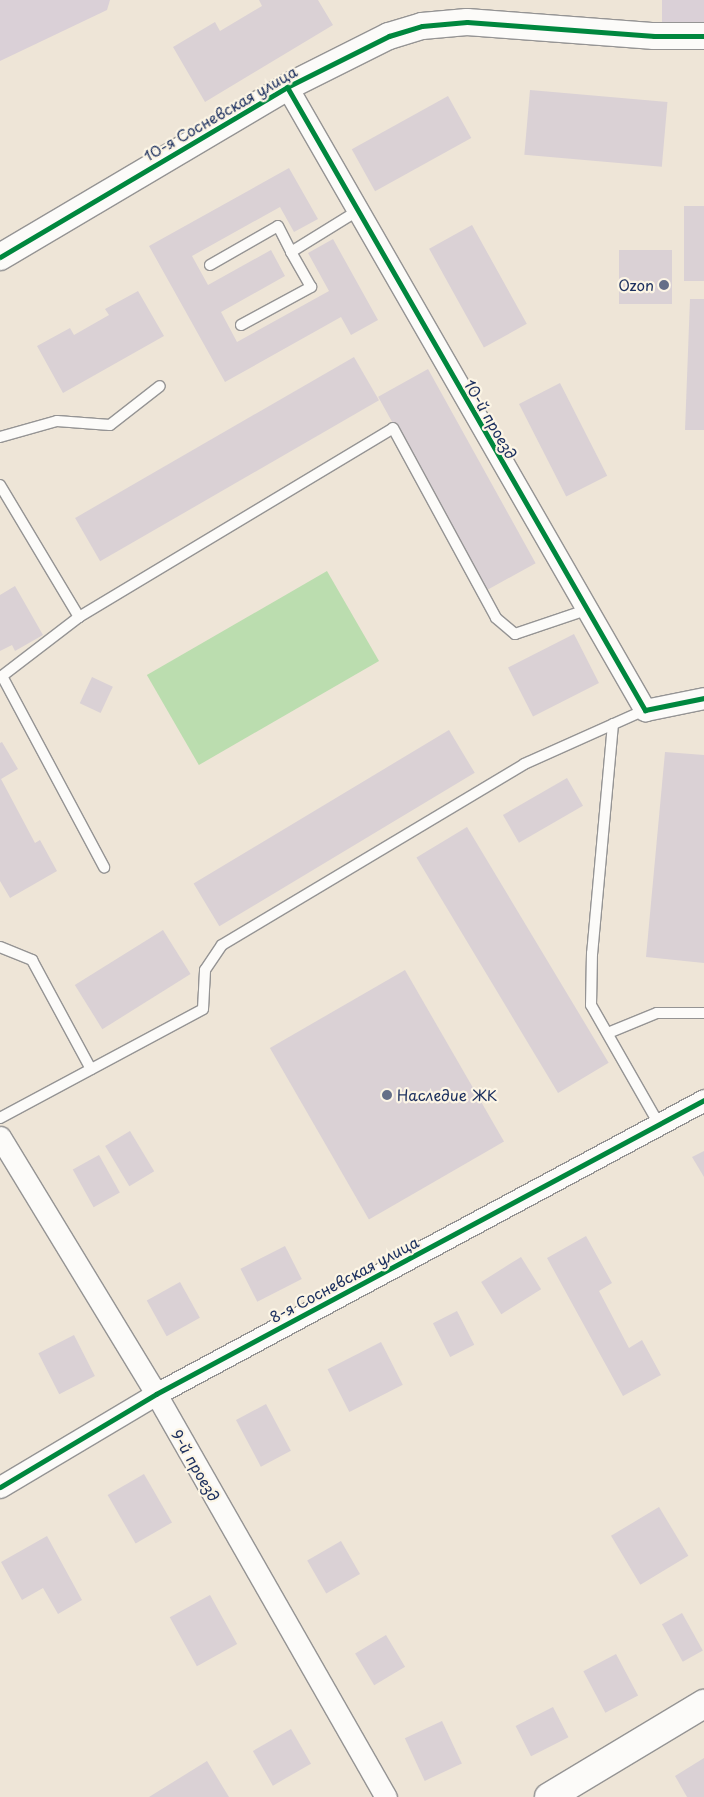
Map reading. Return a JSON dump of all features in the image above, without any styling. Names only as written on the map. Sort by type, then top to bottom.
[{"type":"main road","points":[[549,1797],[704,1704]]},
{"type":"street","name":"10-я Сосневская улица","points":[[0,257],[287,87],[389,36],[422,26],[467,22],[654,36],[704,36]]},
{"type":"street","name":"10-й проезд","points":[[287,87],[645,710]]},
{"type":"street","points":[[645,710],[704,698]]},
{"type":"street","name":"8-я Сосневская улица","points":[[0,1487],[156,1394],[704,1100]]},
{"type":"street","name":"9-й проезд","points":[[0,1137],[156,1394],[386,1797]]},
{"type":"lane","points":[[291,252],[357,211]]},
{"type":"lane","points":[[210,265],[278,226],[312,287],[241,325]]},
{"type":"lane","points":[[0,437],[57,421],[110,425],[160,386]]},
{"type":"lane","points":[[104,867],[2,676],[79,617],[392,428],[496,618],[515,634],[586,610]]},
{"type":"lane","points":[[0,485],[79,617]]},
{"type":"lane","points":[[0,1118],[203,1009],[205,970],[222,944],[524,764],[645,710]]},
{"type":"lane","points":[[613,724],[592,953],[591,1005],[659,1124]]},
{"type":"lane","points":[[0,947],[32,960],[91,1069]]},
{"type":"lane","points":[[608,1034],[657,1013],[704,1013]]},
{"type":"shaded area","points":[[0,0],[110,0],[107,10],[0,61]]},
{"type":"shaded area","points":[[662,0],[704,0],[704,26],[662,26]]},
{"type":"green space","points":[[327,571],[379,661],[199,765],[147,675]]},
{"type":"building","points":[[259,0],[318,0],[333,25],[205,102],[173,47],[215,22],[220,31],[262,6]]},
{"type":"building","points":[[530,90],[667,102],[662,167],[524,155]]},
{"type":"building","points":[[448,96],[471,138],[375,191],[352,149]]},
{"type":"building","points":[[289,168],[318,219],[294,232],[280,207],[192,256],[208,285],[271,250],[285,276],[221,312],[237,342],[329,291],[308,253],[333,239],[378,320],[351,335],[341,317],[225,382],[149,246]]},
{"type":"building","points":[[684,206],[704,206],[704,281],[684,281]]},
{"type":"building","points":[[472,225],[527,324],[484,348],[429,249]]},
{"type":"building","points":[[619,250],[672,250],[672,304],[619,304]]},
{"type":"building","points":[[138,291],[164,336],[63,393],[37,346],[70,328],[74,335],[109,315],[105,309]]},
{"type":"building","points":[[690,299],[704,299],[704,430],[685,430]]},
{"type":"building","points":[[354,357],[379,400],[100,561],[75,518]]},
{"type":"building","points":[[428,369],[536,563],[486,591],[378,397]]},
{"type":"building","points":[[560,383],[607,476],[566,497],[519,404]]},
{"type":"building","points":[[15,586],[43,635],[15,651],[12,645],[0,651],[0,595]]},
{"type":"building","points":[[574,634],[599,683],[533,717],[508,668]]},
{"type":"building","points":[[92,677],[113,687],[101,713],[80,703]]},
{"type":"building","points":[[449,730],[475,773],[219,926],[194,883]]},
{"type":"building","points":[[2,742],[18,769],[1,779],[35,843],[40,840],[57,871],[10,898],[0,881],[0,743]]},
{"type":"building","points":[[665,752],[704,755],[704,963],[646,957]]},
{"type":"building","points":[[567,778],[583,806],[519,843],[503,815]]},
{"type":"building","points":[[467,827],[609,1063],[558,1093],[416,857]]},
{"type":"building","points":[[163,930],[191,974],[102,1029],[75,985]]},
{"type":"building","name":"Наследие ЖК","points":[[405,970],[504,1141],[369,1219],[270,1048]]},
{"type":"building","points":[[130,1131],[154,1171],[129,1186],[105,1146]]},
{"type":"building","points":[[704,1151],[704,1177],[692,1157]]},
{"type":"building","points":[[99,1155],[120,1193],[94,1207],[73,1170]]},
{"type":"building","points":[[586,1236],[612,1283],[599,1291],[629,1348],[642,1340],[661,1375],[623,1396],[547,1258]]},
{"type":"building","points":[[285,1246],[302,1279],[257,1302],[240,1269]]},
{"type":"building","points":[[521,1257],[541,1289],[501,1314],[481,1282]]},
{"type":"building","points":[[180,1282],[200,1318],[167,1336],[147,1300]]},
{"type":"building","points":[[457,1311],[474,1345],[450,1357],[433,1323]]},
{"type":"building","points":[[74,1335],[95,1376],[59,1394],[38,1353]]},
{"type":"building","points":[[381,1342],[403,1385],[349,1412],[328,1369]]},
{"type":"building","points":[[266,1404],[291,1451],[261,1467],[236,1420]]},
{"type":"building","points":[[144,1474],[172,1522],[136,1543],[108,1495]]},
{"type":"building","points":[[659,1507],[688,1556],[640,1585],[611,1536]]},
{"type":"building","points":[[47,1536],[82,1600],[58,1614],[43,1588],[22,1600],[1,1562]]},
{"type":"building","points":[[341,1541],[360,1574],[326,1593],[307,1560]]},
{"type":"building","points":[[210,1595],[237,1644],[197,1666],[170,1617]]},
{"type":"building","points":[[682,1613],[703,1651],[683,1662],[662,1624]]},
{"type":"building","points":[[386,1635],[405,1667],[374,1685],[355,1654]]},
{"type":"building","points":[[616,1654],[638,1695],[605,1713],[583,1671]]},
{"type":"building","points":[[553,1707],[568,1737],[531,1756],[516,1726]]},
{"type":"building","points":[[442,1721],[462,1764],[425,1781],[405,1738]]},
{"type":"building","points":[[291,1729],[311,1764],[273,1786],[253,1751]]},
{"type":"building","points":[[704,1758],[704,1797],[687,1797],[675,1776]]},
{"type":"building","points":[[207,1761],[229,1797],[149,1797]]},
{"type":"cycle path","points":[[0,257],[287,87],[389,36],[422,26],[467,22],[654,36],[704,36]]},
{"type":"cycle path","points":[[287,87],[645,710],[704,698]]},
{"type":"cycle path","points":[[0,1487],[156,1394],[704,1100]]},
{"type":"place","name":"Ozon","points":[[664,285]]},
{"type":"place","name":"Наследие ЖК","points":[[387,1095]]}]
